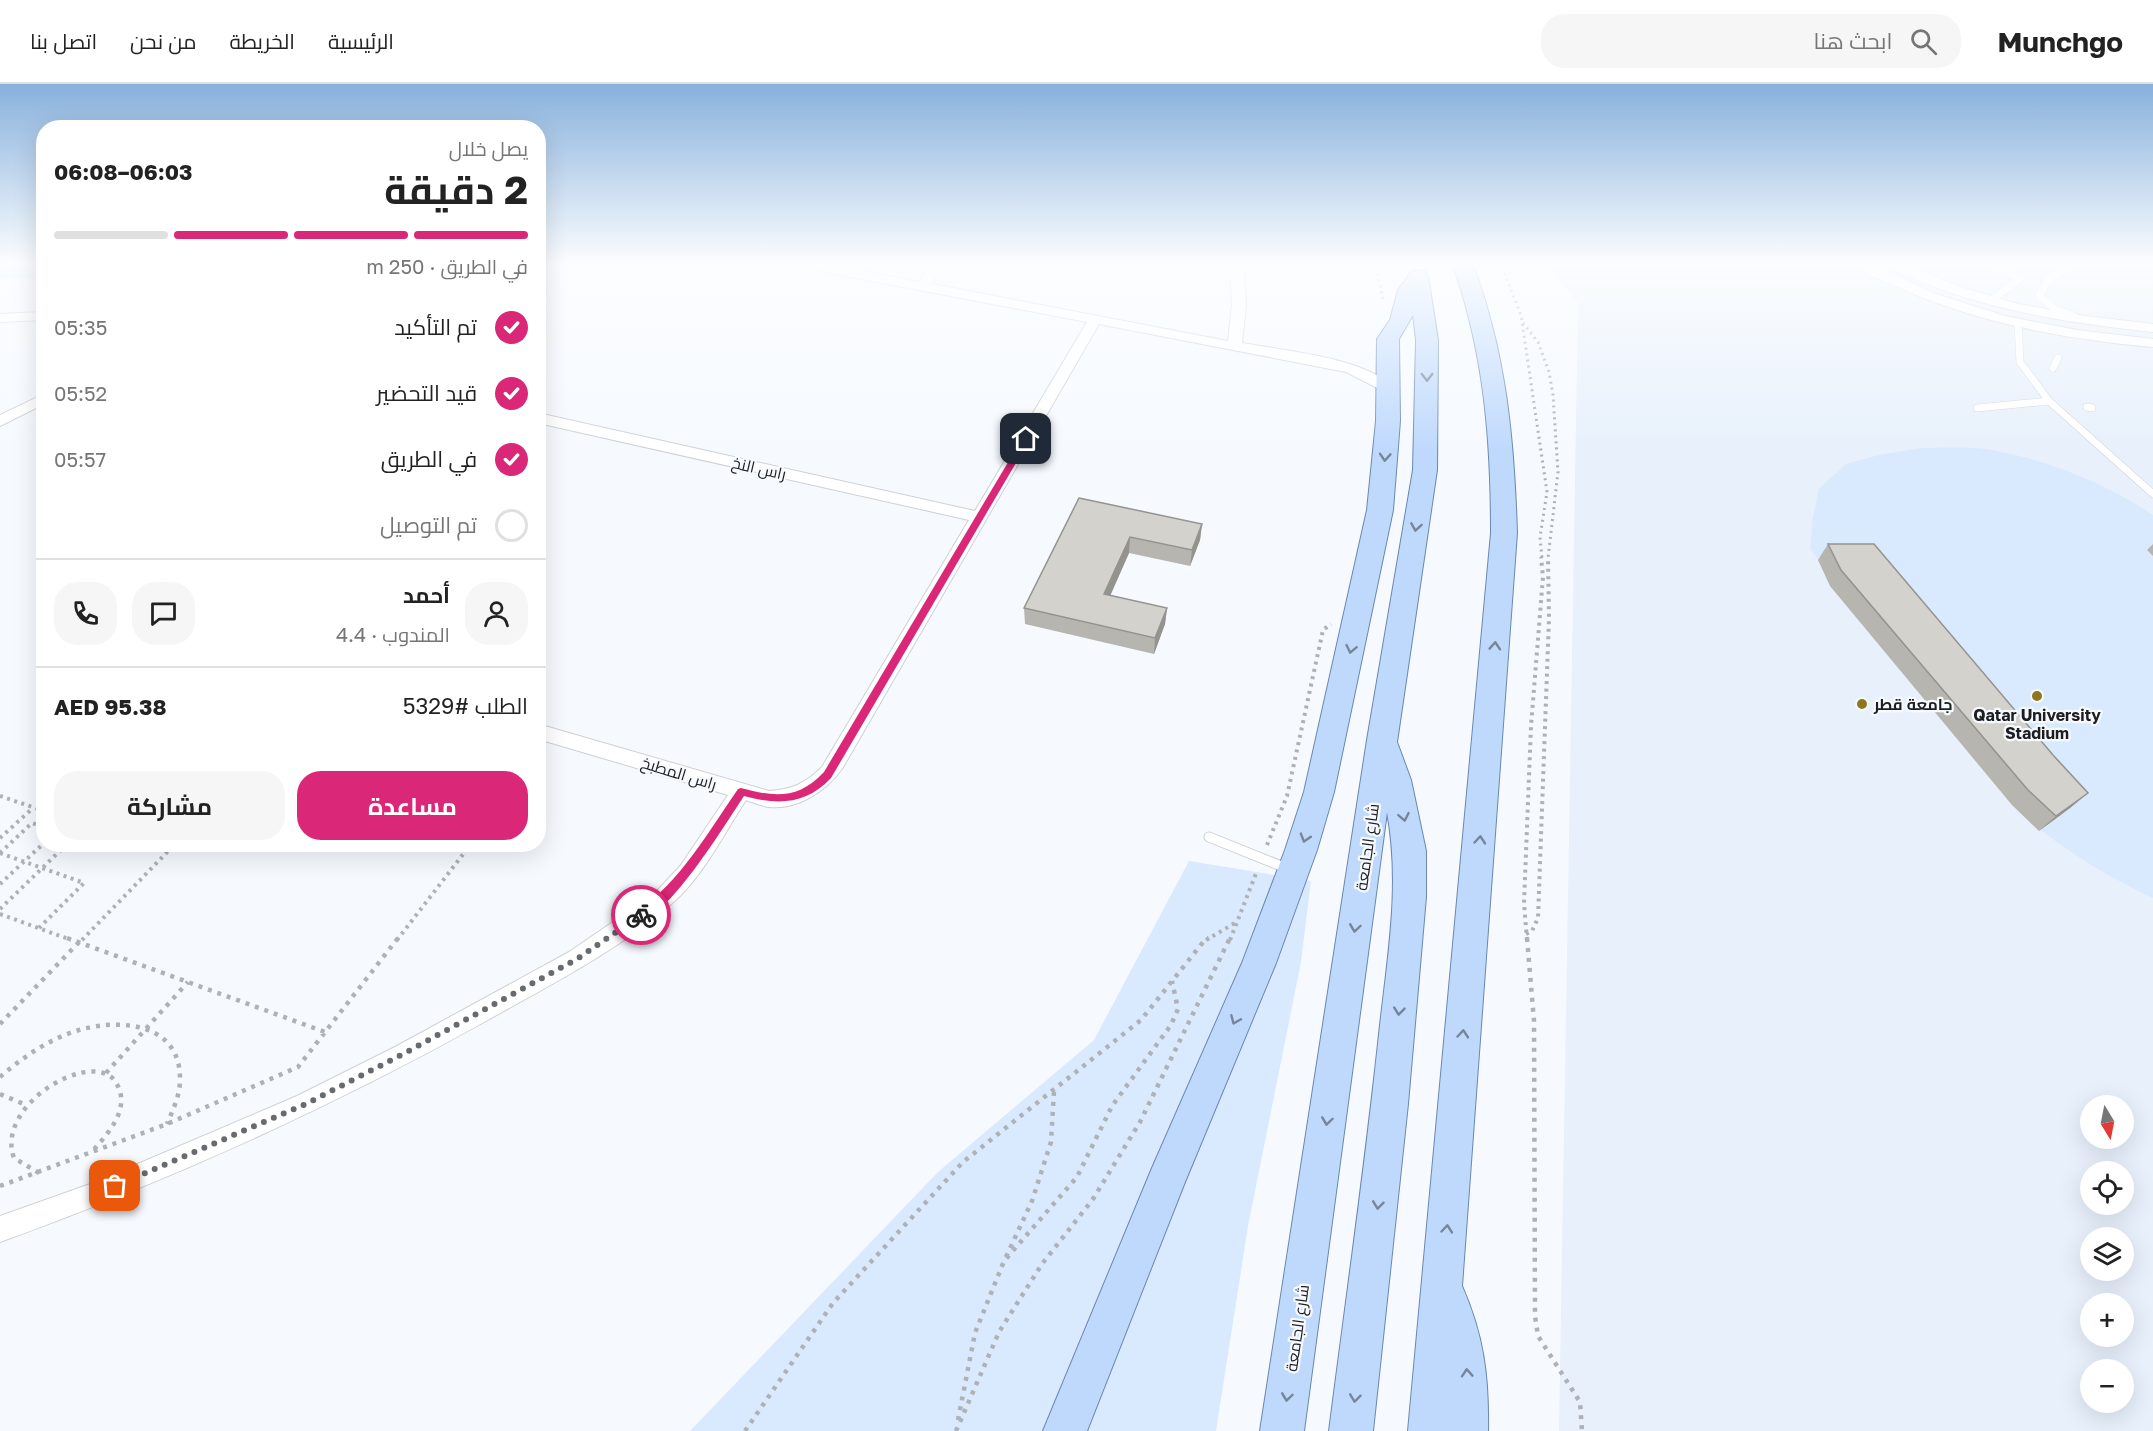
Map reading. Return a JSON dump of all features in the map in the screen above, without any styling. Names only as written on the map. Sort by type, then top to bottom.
[{"type":"main road","points":[[1065,1431],[1259,963],[1293,871],[1324,771],[1380,510],[1387,394],[1387,353],[1390,335],[1399,325]]},
{"type":"main road","name":"شارع الجامعة","points":[[1282,1431],[1382,740],[1425,470],[1427,340],[1425,325]]},
{"type":"main road","points":[[1430,1431],[1504,533],[1503,456],[1498,392],[1484,325]]},
{"type":"main road","points":[[1387,394],[1425,470]]},
{"type":"main road","points":[[1351,1431],[1390,1104],[1410,897],[1410,851],[1396,780],[1382,740]]},
{"type":"main road","points":[[1442,1287],[1455,1314],[1463,1343],[1467,1373],[1466,1431]]},
{"type":"street","name":"راس المطبخ","points":[[546,733],[769,799],[781,799],[819,784],[827,775],[1092,325]]},
{"type":"street","points":[[1120,325],[1350,368],[1371,377],[1387,394]]},
{"type":"street","points":[[1234,347],[1239,325]]},
{"type":"street","points":[[2028,325],[2090,337],[2153,343]]},
{"type":"street","points":[[2120,325],[2153,328]]},
{"type":"street","points":[[1350,368],[1375,361],[1387,353]]},
{"type":"street","points":[[0,409],[36,393]]},
{"type":"street","points":[[0,421],[36,402]]},
{"type":"street","name":"راس النخ","points":[[546,420],[979,518]]},
{"type":"street","points":[[0,1229],[95,1195],[306,1104],[577,959],[663,899],[688,871],[741,792]]},
{"type":"lane","points":[[2018,325],[2020,362],[2049,401],[2153,494]]},
{"type":"lane","points":[[2053,368],[2058,358]]},
{"type":"lane","points":[[1977,408],[2049,401]]},
{"type":"lane","points":[[1209,837],[1293,871]]},
{"type":"path","points":[[1523,325],[1547,492],[1540,537],[1543,577],[1532,717],[1524,868],[1526,934],[1534,1021],[1535,1322],[1538,1336],[1580,1402],[1582,1431]]},
{"type":"path","points":[[1524,325],[1538,342],[1549,372],[1553,395],[1558,472],[1548,554],[1549,629],[1538,918],[1532,931],[1526,934]]},
{"type":"path","points":[[956,1429],[999,1332],[1042,1264],[1093,1199],[1140,1122],[1226,949],[1287,796],[1323,630],[1329,624],[1340,621],[1357,621]]},
{"type":"path","points":[[1,798],[36,808]]},
{"type":"path","points":[[0,838],[33,807]]},
{"type":"path","points":[[36,824],[32,823],[0,853],[84,883],[39,928]]},
{"type":"path","points":[[0,884],[36,850]]},
{"type":"path","points":[[59,852],[0,911],[39,928],[325,1032]]},
{"type":"path","points":[[0,1024],[167,852]]},
{"type":"path","points":[[0,1186],[167,1124],[297,1067],[465,852]]},
{"type":"path","points":[[745,1431],[833,1303],[963,1162],[1141,1020],[1204,940],[1236,923]]},
{"type":"path","points":[[1004,1261],[1077,1177],[1112,1106],[1171,1025],[1178,1009],[1172,980]]},
{"type":"path","points":[[106,1073],[188,982]]},
{"type":"path","points":[[0,1077],[32,1051],[80,1030],[103,1024],[125,1024],[147,1028],[164,1038],[177,1056],[180,1079],[175,1106],[167,1124]]},
{"type":"path","points":[[39,1173],[14,1158],[9,1142],[14,1124],[26,1105],[45,1089],[66,1077],[88,1072],[106,1073],[118,1082],[123,1096],[120,1114],[91,1154]]},
{"type":"path","points":[[956,1429],[975,1333],[1004,1261],[1032,1201],[1051,1142],[1054,1090]]},
{"type":"path","points":[[0,1094],[26,1105]]},
{"type":"shaded area","name":"جامعة قطر","points":[[1578,325],[2153,325],[2153,1431],[1559,1431]]},
{"type":"shaded area","name":"Qatar University Stadium","points":[[1921,448],[1983,449],[2034,460],[2096,483],[2153,515],[2153,898],[2079,857],[2044,833],[2012,805],[1810,549],[1819,489],[1846,464],[1879,455]]},
{"type":"shaded area","points":[[1189,861],[1311,881],[1301,962],[1248,1226],[1216,1431],[690,1431],[938,1172],[1094,1040]]},
{"type":"building","points":[[1079,498],[1202,524],[1192,550],[1130,537],[1104,594],[1167,608],[1155,638],[1024,608]]},
{"type":"building","points":[[1828,544],[1874,544],[2088,793],[2056,816],[2028,790],[1841,570]]},
{"type":"way so far","points":[[115,1186],[306,1104],[577,959],[641,915]]},
{"type":"place","name":"Qatar University Stadium","points":[[2037,696]]},
{"type":"place","name":"جامعة قطر","points":[[1862,704]]},
{"type":"route","points":[[641,915],[663,899],[688,871],[741,792],[769,799],[781,799],[806,791],[819,784],[827,775],[1026,439]]}]
